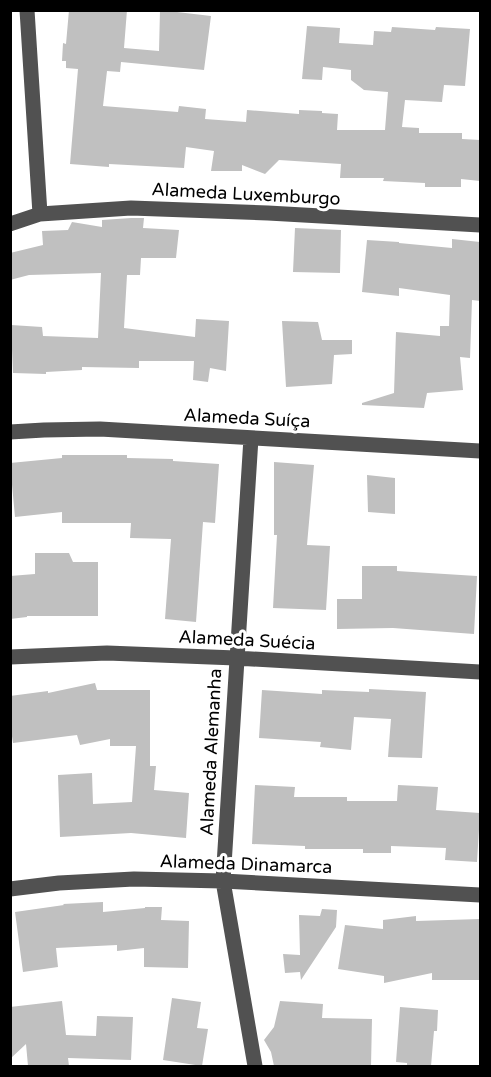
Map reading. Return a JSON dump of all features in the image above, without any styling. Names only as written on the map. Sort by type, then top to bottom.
[{"type":"street","points":[[27,10],[40,214]]},
{"type":"street","name":"Alameda Luxemburgo","points":[[10,224],[40,214],[131,208],[480,225]]},
{"type":"street","name":"Alameda Suíça","points":[[10,432],[100,429],[480,451]]},
{"type":"street","name":"Alameda Alemanha","points":[[251,438],[223,881],[255,1066]]},
{"type":"street","name":"Alameda Suécia","points":[[10,657],[107,653],[480,672]]},
{"type":"street","name":"Alameda Dinamarca","points":[[10,889],[59,883],[134,879],[223,881],[480,895]]},
{"type":"building","points":[[69,10],[127,10],[124,48],[159,51],[160,10],[211,16],[204,70],[121,62],[120,72],[107,71],[103,106],[178,112],[179,106],[206,109],[205,119],[246,122],[247,110],[299,114],[299,110],[322,111],[322,113],[338,114],[337,130],[385,130],[388,92],[364,90],[351,80],[351,70],[323,67],[322,80],[302,79],[307,26],[340,28],[339,43],[373,45],[374,31],[391,32],[392,27],[435,30],[436,27],[470,29],[465,86],[444,85],[442,102],[405,100],[402,127],[419,128],[419,133],[462,133],[462,139],[480,140],[480,181],[461,179],[461,187],[425,187],[425,183],[383,181],[384,178],[340,178],[341,164],[279,160],[265,174],[242,165],[242,171],[211,171],[214,151],[186,147],[184,168],[70,164],[78,69],[66,68],[66,61],[62,61]]},
{"type":"building","points":[[144,218],[143,228],[179,230],[176,258],[141,258],[140,275],[127,275],[124,328],[195,337],[196,319],[229,321],[226,371],[210,368],[208,382],[193,380],[194,361],[139,361],[139,368],[82,367],[82,370],[46,372],[46,374],[13,373],[11,325],[42,327],[43,336],[98,338],[101,273],[29,275],[10,280],[10,253],[43,245],[42,231],[68,230],[72,222],[102,227],[102,220]]},
{"type":"building","points":[[295,228],[341,230],[340,273],[293,272]]},
{"type":"building","points":[[452,239],[480,242],[480,301],[472,300],[470,358],[460,357],[463,390],[427,393],[424,408],[362,405],[362,403],[394,393],[396,332],[440,336],[440,326],[449,326],[450,295],[399,288],[399,296],[362,292],[367,240],[452,248]]},
{"type":"building","points":[[282,321],[318,322],[322,340],[352,340],[352,354],[334,355],[332,384],[286,387]]},
{"type":"building","points":[[62,455],[127,455],[127,458],[173,459],[173,461],[219,464],[215,523],[203,522],[196,622],[165,619],[171,539],[130,538],[131,523],[62,523],[62,512],[15,517],[10,463],[62,458]]},
{"type":"building","points":[[274,462],[314,465],[307,545],[330,546],[326,610],[273,608],[277,535],[274,535]]},
{"type":"building","points":[[367,475],[395,478],[395,514],[368,512]]},
{"type":"building","points":[[35,553],[69,553],[73,562],[98,562],[98,616],[27,616],[10,619],[10,576],[35,574]]},
{"type":"building","points":[[362,566],[397,566],[397,571],[477,576],[474,634],[393,628],[337,629],[337,599],[362,599]]},
{"type":"building","points":[[95,683],[97,690],[150,690],[150,766],[156,766],[154,790],[189,793],[186,838],[131,833],[60,837],[58,775],[92,773],[93,804],[132,802],[136,746],[110,746],[110,739],[80,745],[77,735],[13,743],[10,696],[48,691],[48,693]]},
{"type":"building","points":[[369,689],[426,692],[422,758],[388,757],[391,719],[354,717],[351,750],[320,747],[321,742],[259,738],[262,690],[322,694],[322,690],[369,692]]},
{"type":"building","points":[[255,785],[295,787],[294,797],[347,797],[347,801],[397,801],[398,785],[438,787],[436,810],[480,813],[477,862],[445,860],[446,848],[391,846],[391,853],[363,853],[363,849],[305,849],[305,846],[252,844]]},
{"type":"building","points":[[103,902],[103,912],[162,907],[161,920],[189,921],[188,968],[144,967],[144,948],[117,951],[117,945],[56,948],[58,967],[23,972],[15,912],[63,904]]},
{"type":"building","points":[[322,909],[337,910],[336,927],[301,980],[300,972],[285,973],[283,954],[300,955],[299,915],[320,916]]},
{"type":"building","points":[[416,916],[416,921],[480,919],[480,980],[432,980],[432,973],[384,983],[384,976],[338,969],[345,925],[383,929],[383,920]]},
{"type":"building","points":[[172,998],[201,1002],[197,1028],[208,1029],[202,1066],[163,1060]]},
{"type":"building","points":[[62,1001],[66,1035],[96,1036],[97,1016],[133,1017],[131,1060],[68,1058],[69,1066],[28,1066],[26,1044],[10,1059],[10,1007]]},
{"type":"building","points":[[280,1001],[323,1004],[322,1018],[372,1019],[371,1066],[274,1066],[271,1052],[264,1040],[274,1027]]},
{"type":"building","points":[[400,1007],[438,1010],[431,1066],[407,1066],[407,1063],[396,1062]]}]
